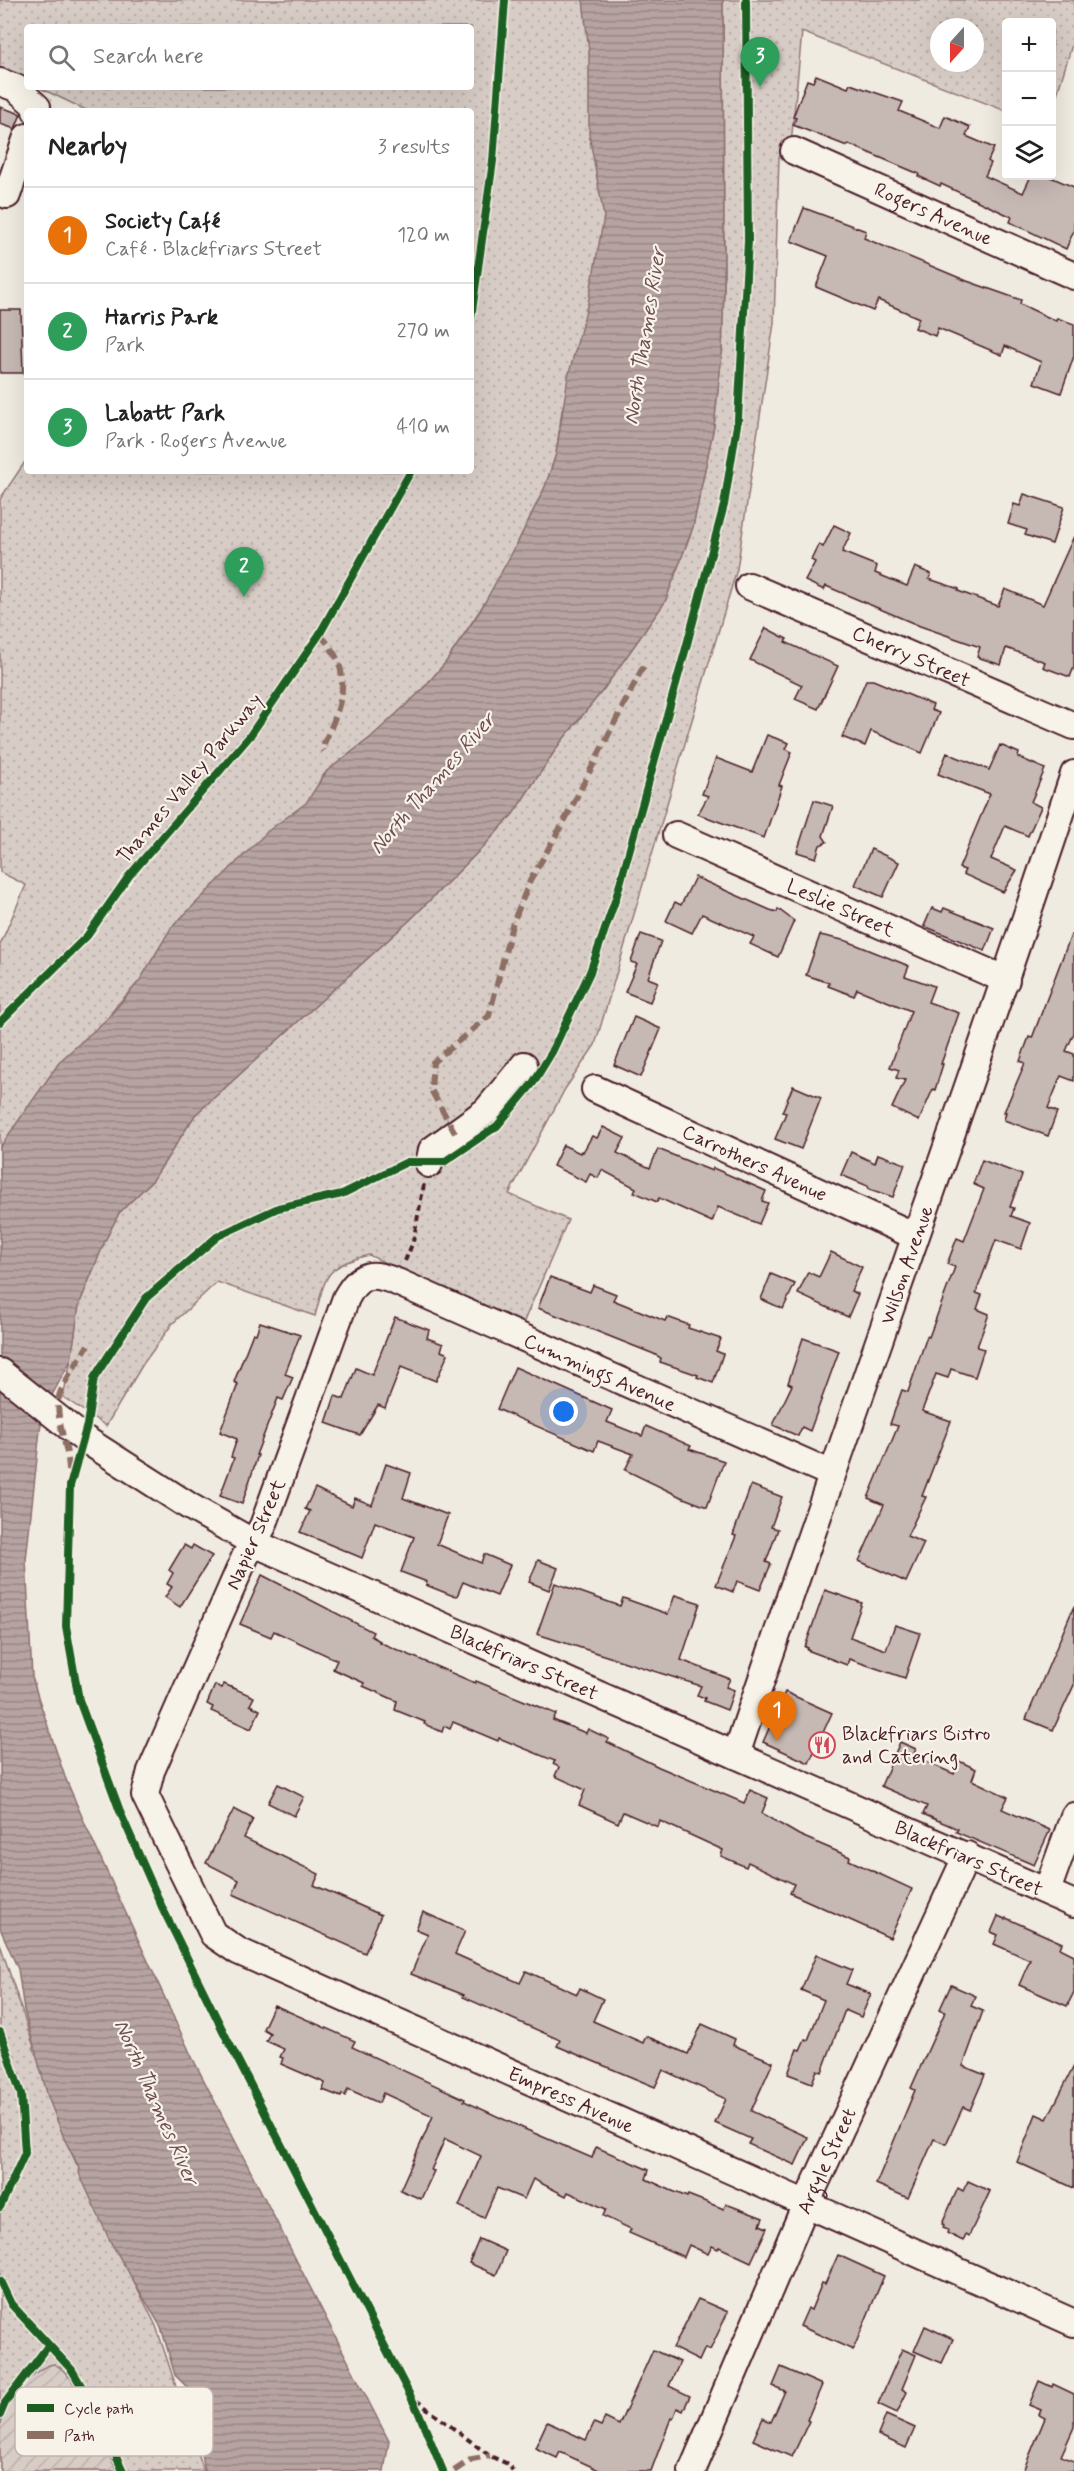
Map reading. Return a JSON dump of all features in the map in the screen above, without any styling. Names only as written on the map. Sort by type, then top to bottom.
[{"type":"street","points":[[0,82],[16,88],[37,108]]},
{"type":"street","points":[[7,195],[24,146]]},
{"type":"street","name":"Rogers Avenue","points":[[794,151],[1074,276]]},
{"type":"street","name":"Cherry Street","points":[[749,586],[1074,726]]},
{"type":"street","name":"Wilson Avenue","points":[[736,1755],[1006,980],[1074,774]]},
{"type":"street","name":"Leslie Street","points":[[676,835],[1006,980]]},
{"type":"street","points":[[429,1164],[432,1150],[486,1112],[524,1065]]},
{"type":"street","name":"Carrothers Avenue","points":[[595,1089],[915,1236]]},
{"type":"street","name":"Cummings Avenue","points":[[366,1276],[381,1276],[397,1282],[832,1474]]},
{"type":"street","name":"Napier Street","points":[[145,1795],[151,1771],[245,1557],[263,1526],[346,1298],[354,1286],[366,1276]]},
{"type":"street","name":"Blackfriars Street","points":[[0,1372],[83,1438],[137,1474],[254,1544],[967,1855],[1074,1904]]},
{"type":"street","name":"Empress Avenue","points":[[145,1795],[213,1934],[238,1951],[1074,2323]]},
{"type":"street","points":[[1047,1891],[1074,1816]]},
{"type":"street","name":"Argyle Street","points":[[692,2471],[806,2204],[967,1855]]},
{"type":"path","points":[[402,1267],[412,1242],[429,1164]]},
{"type":"path","points":[[0,2032],[21,2094],[25,2153],[0,2207]]},
{"type":"path","points":[[403,2383],[418,2411]]},
{"type":"path","points":[[408,2394],[490,2456],[508,2464],[513,2471]]},
{"type":"shaded area","points":[[0,0],[594,0],[610,264],[562,410],[556,454],[545,487],[497,584],[446,662],[403,709],[327,771],[321,778],[309,804],[117,1005],[0,1174],[0,945],[26,885],[0,872],[0,499],[24,463],[24,474],[474,474],[474,108],[82,108],[44,90],[474,90],[474,24],[24,24],[24,80],[0,68]]},
{"type":"shaded area","points":[[723,0],[1074,0],[1074,38],[1056,98],[1056,18],[1002,18],[1002,109],[802,32],[791,144],[779,157],[774,323],[737,569],[595,1045],[565,1089],[509,1194],[568,1220],[521,1328],[369,1255],[335,1268],[325,1282],[315,1316],[217,1282],[172,1324],[143,1364],[106,1426],[63,1397],[79,1305],[119,1213],[153,1180],[195,1115],[410,920],[513,814],[560,743],[603,690],[665,602],[693,527],[714,426],[722,353],[724,287]]},
{"type":"shaded area","points":[[0,1944],[64,2138],[156,2326],[176,2387],[15,2387],[15,2456],[199,2456],[204,2471],[0,2471]]},
{"type":"shaded area","points":[[54,2364],[61,2368],[75,2387],[22,2387],[37,2372]]},
{"type":"shaded area","points":[[15,2395],[15,2456],[110,2456],[117,2471],[0,2471],[0,2424]]},
{"type":"water","name":"North Thames River","points":[[583,0],[723,0],[724,287],[722,353],[714,426],[693,527],[665,602],[603,690],[560,743],[513,814],[410,920],[195,1115],[153,1180],[119,1213],[79,1305],[71,1360],[44,1410],[40,1430],[26,1560],[32,1677],[65,1777],[191,2055],[389,2441],[384,2471],[205,2471],[202,2456],[213,2456],[213,2387],[187,2387],[175,2375],[161,2327],[110,2241],[48,2097],[24,2010],[18,1969],[0,1928],[0,1147],[61,1060],[108,1018],[140,980],[171,928],[268,831],[306,803],[327,771],[370,738],[421,691],[446,662],[480,611],[518,542],[545,487],[556,454],[568,377],[588,303],[604,217],[589,134],[589,52]]},
{"type":"building","points":[[816,75],[848,88],[850,84],[903,102],[899,111],[940,128],[945,116],[970,127],[966,136],[994,148],[985,176],[1023,193],[1029,180],[1056,179],[1074,187],[1074,230],[1066,249],[1010,222],[1012,217],[941,184],[940,186],[918,176],[919,174],[848,144],[847,146],[793,125],[796,118],[793,117],[807,80],[813,82]]},
{"type":"building","points":[[0,107],[21,114],[15,129],[0,124]]},
{"type":"building","points":[[804,208],[866,231],[864,238],[967,281],[1021,300],[1020,304],[1056,321],[1057,318],[1074,324],[1074,356],[1061,393],[1034,383],[1041,362],[1005,346],[1002,355],[938,328],[935,336],[915,328],[919,318],[878,300],[873,311],[816,287],[828,256],[791,241]]},
{"type":"building","points":[[0,310],[21,310],[23,373],[0,373]]},
{"type":"building","points":[[1024,494],[1064,507],[1052,544],[1025,535],[1027,530],[1008,524],[1014,504],[1020,506]]},
{"type":"building","points":[[834,525],[851,533],[842,552],[877,566],[875,573],[907,586],[915,567],[931,574],[929,579],[998,606],[1005,589],[1043,605],[1074,536],[1074,667],[1070,677],[1043,667],[1045,662],[1006,648],[1001,665],[977,657],[980,647],[920,626],[826,586],[824,590],[805,581],[815,562],[811,560],[819,544],[823,547]]},
{"type":"building","points":[[766,628],[787,639],[785,642],[838,666],[818,709],[795,699],[802,685],[750,660]]},
{"type":"building","points":[[866,680],[873,680],[933,705],[931,710],[939,713],[922,753],[871,731],[865,746],[842,737]]},
{"type":"building","points":[[767,735],[789,743],[786,749],[792,752],[779,785],[782,786],[764,838],[698,814],[708,796],[702,794],[716,758],[752,772]]},
{"type":"building","points":[[1000,745],[1019,753],[1018,757],[1045,769],[1031,802],[1041,807],[1028,836],[1005,826],[991,859],[1017,870],[1003,892],[963,874],[965,870],[959,868],[990,794],[938,774],[947,753],[989,770]]},
{"type":"building","points":[[814,800],[833,806],[823,836],[827,842],[820,845],[816,858],[797,852]]},
{"type":"building","points":[[871,849],[899,862],[883,897],[855,885]]},
{"type":"building","points":[[695,877],[770,910],[777,912],[778,909],[794,921],[778,957],[750,944],[754,937],[702,914],[692,933],[666,921],[675,902],[681,905]]},
{"type":"building","points":[[932,908],[942,912],[944,908],[994,928],[985,951],[924,926]]},
{"type":"building","points":[[641,934],[661,941],[648,978],[658,982],[650,1002],[625,992],[637,964],[631,962]]},
{"type":"building","points":[[820,935],[847,941],[909,966],[905,976],[934,986],[928,1002],[959,1013],[941,1064],[943,1064],[935,1090],[933,1089],[919,1121],[892,1108],[905,1080],[896,1078],[899,1070],[890,1067],[911,1011],[857,989],[854,996],[828,986],[829,983],[806,975]]},
{"type":"building","points":[[1071,935],[1074,936],[1074,1033],[1066,1051],[1074,1054],[1074,1081],[1061,1076],[1048,1108],[1057,1112],[1048,1136],[1004,1120],[1006,1112],[1004,1112],[1025,1063],[1020,1061],[1029,1037],[1032,1038]]},
{"type":"building","points":[[634,1017],[661,1029],[641,1077],[614,1065]]},
{"type":"building","points":[[793,1086],[821,1098],[801,1149],[775,1139],[786,1113],[782,1112]]},
{"type":"building","points":[[603,1127],[625,1138],[617,1153],[650,1168],[658,1149],[712,1171],[713,1168],[766,1191],[762,1201],[768,1203],[759,1224],[718,1207],[712,1222],[659,1198],[657,1202],[634,1192],[636,1188],[602,1170],[598,1178],[590,1174],[586,1182],[553,1166],[563,1145],[580,1153],[583,1152],[592,1136],[597,1138]]},
{"type":"building","points":[[851,1152],[875,1163],[878,1154],[905,1164],[893,1197],[869,1189],[868,1186],[841,1175]]},
{"type":"building","points":[[982,1160],[1022,1175],[1010,1207],[1014,1208],[1011,1216],[1030,1223],[1021,1249],[996,1240],[976,1293],[982,1295],[977,1309],[989,1314],[977,1347],[984,1349],[975,1377],[951,1369],[948,1378],[936,1374],[922,1411],[951,1421],[922,1496],[926,1497],[907,1536],[924,1543],[906,1582],[859,1561],[884,1505],[868,1498],[898,1426],[890,1424],[902,1390],[908,1392],[927,1336],[929,1337],[955,1267],[947,1264],[957,1238],[964,1241],[984,1189],[973,1184]]},
{"type":"building","points":[[831,1252],[862,1267],[851,1291],[858,1294],[848,1317],[798,1294],[808,1272],[819,1277]]},
{"type":"building","points":[[771,1274],[795,1284],[783,1309],[761,1299]]},
{"type":"building","points":[[550,1277],[590,1292],[593,1285],[616,1294],[613,1300],[665,1321],[667,1317],[689,1325],[688,1328],[721,1339],[716,1351],[723,1354],[713,1383],[697,1377],[698,1375],[660,1362],[661,1358],[654,1354],[538,1308]]},
{"type":"building","points":[[395,1317],[429,1330],[427,1338],[443,1344],[441,1351],[448,1354],[436,1381],[401,1367],[385,1408],[378,1405],[360,1435],[326,1423],[335,1396],[344,1399],[356,1368],[372,1375]]},
{"type":"building","points":[[260,1322],[300,1335],[285,1374],[293,1377],[283,1400],[278,1398],[256,1455],[258,1455],[242,1504],[220,1496],[234,1458],[231,1457],[237,1439],[220,1432],[238,1384],[234,1382],[253,1333],[256,1334]]},
{"type":"building","points":[[803,1338],[839,1351],[810,1431],[802,1427],[798,1436],[773,1425],[792,1385],[788,1383]]},
{"type":"building","points":[[515,1367],[612,1410],[607,1422],[642,1436],[646,1426],[691,1446],[689,1449],[724,1461],[707,1507],[625,1470],[633,1454],[598,1441],[594,1451],[497,1409]]},
{"type":"building","points":[[386,1464],[411,1473],[403,1498],[448,1515],[437,1544],[481,1563],[484,1554],[510,1565],[497,1596],[463,1582],[457,1596],[451,1595],[401,1572],[414,1537],[375,1522],[362,1558],[300,1532],[310,1511],[305,1509],[315,1488],[352,1506],[355,1498],[372,1505]]},
{"type":"building","points":[[751,1485],[782,1497],[771,1527],[778,1529],[766,1562],[771,1564],[760,1590],[737,1581],[733,1592],[716,1585],[736,1536],[733,1535]]},
{"type":"building","points":[[184,1545],[191,1549],[193,1545],[212,1556],[180,1607],[165,1597],[172,1587],[167,1584],[173,1573],[169,1570]]},
{"type":"building","points":[[538,1560],[558,1568],[549,1590],[529,1582]]},
{"type":"building","points":[[262,1575],[373,1632],[371,1636],[379,1642],[475,1683],[476,1681],[556,1714],[553,1720],[586,1733],[588,1729],[609,1739],[607,1742],[659,1767],[744,1803],[750,1790],[768,1798],[762,1813],[768,1817],[799,1835],[850,1857],[849,1860],[912,1889],[890,1938],[790,1893],[794,1884],[748,1862],[746,1867],[721,1856],[723,1850],[660,1821],[658,1827],[623,1812],[618,1823],[579,1805],[585,1790],[555,1776],[559,1767],[553,1764],[555,1761],[453,1722],[450,1729],[444,1726],[442,1732],[424,1724],[425,1722],[395,1710],[397,1701],[333,1669],[337,1660],[274,1631],[271,1637],[240,1624]]},
{"type":"building","points":[[555,1583],[620,1606],[623,1598],[668,1614],[675,1595],[700,1603],[681,1660],[730,1679],[726,1687],[734,1690],[727,1710],[704,1701],[705,1698],[697,1695],[701,1686],[537,1634]]},
{"type":"building","points":[[825,1590],[862,1603],[850,1637],[886,1650],[895,1625],[920,1633],[905,1678],[849,1659],[847,1665],[807,1650],[808,1648],[805,1647]]},
{"type":"building","points":[[1074,1606],[1074,1685],[1053,1730],[1026,1719]]},
{"type":"building","points":[[224,1684],[254,1697],[250,1705],[260,1710],[251,1729],[211,1711],[213,1707],[207,1704],[215,1685],[222,1688]]},
{"type":"building","points":[[785,1692],[832,1713],[809,1763],[763,1742]]},
{"type":"building","points":[[900,1742],[916,1749],[913,1756],[954,1774],[959,1761],[976,1769],[972,1780],[1008,1797],[1002,1809],[1050,1830],[1034,1865],[956,1832],[958,1829],[923,1814],[927,1806],[881,1786]]},
{"type":"building","points":[[278,1784],[304,1797],[294,1816],[268,1803]]},
{"type":"building","points":[[234,1809],[253,1819],[244,1838],[319,1874],[314,1885],[381,1915],[365,1953],[233,1894],[239,1880],[206,1863]]},
{"type":"building","points":[[423,1912],[465,1931],[455,1954],[520,1983],[526,1971],[577,1994],[580,1988],[603,1999],[593,2021],[643,2043],[646,2036],[688,2054],[702,2024],[735,2039],[733,2045],[773,2062],[751,2111],[808,2137],[795,2165],[748,2144],[751,2139],[715,2123],[726,2099],[663,2070],[655,2087],[557,2046],[560,2040],[463,1997],[464,1995],[411,1974],[428,1934],[416,1929]]},
{"type":"building","points":[[998,1916],[1062,1943],[1060,1948],[1074,1955],[1074,1992],[1067,2006],[1019,1985],[1030,1960],[994,1944],[998,1935],[991,1932]]},
{"type":"building","points":[[816,1955],[852,1970],[846,1984],[871,1994],[861,2017],[845,2010],[822,2072],[817,2070],[812,2083],[788,2074],[797,2049],[800,2050],[805,2039],[808,2040],[824,2000],[801,1990]]},
{"type":"building","points":[[951,1985],[976,1996],[971,2006],[983,2011],[963,2066],[985,2075],[970,2110],[963,2107],[946,2144],[934,2139],[908,2198],[876,2184],[915,2090],[911,2088],[945,2012],[940,2009]]},
{"type":"building","points":[[274,2005],[355,2041],[352,2047],[527,2130],[592,2158],[596,2147],[649,2170],[646,2179],[670,2190],[724,2209],[726,2204],[763,2218],[760,2225],[767,2228],[751,2262],[712,2246],[708,2254],[689,2245],[684,2257],[629,2233],[631,2229],[603,2216],[606,2209],[568,2192],[566,2196],[533,2179],[524,2199],[497,2188],[484,2218],[459,2206],[481,2156],[445,2139],[421,2199],[400,2190],[433,2116],[383,2093],[379,2103],[348,2089],[345,2096],[342,2094],[341,2097],[323,2090],[325,2083],[281,2064],[283,2058],[280,2057],[284,2049],[266,2041],[270,2033],[263,2029]]},
{"type":"building","points":[[1074,2066],[1074,2188],[1017,2162],[1036,2114],[1047,2119]]},
{"type":"building","points":[[968,2181],[990,2191],[969,2236],[966,2234],[963,2241],[947,2233],[948,2230],[943,2228],[942,2224],[958,2188],[963,2191]]},
{"type":"building","points":[[479,2239],[506,2251],[496,2275],[469,2263]]},
{"type":"building","points":[[838,2255],[884,2276],[853,2350],[800,2326],[808,2308],[811,2310],[822,2283],[825,2284]]},
{"type":"building","points":[[698,2299],[728,2312],[710,2350],[705,2348],[699,2361],[673,2348]]},
{"type":"building","points":[[925,2326],[953,2339],[942,2363],[914,2351]]},
{"type":"building","points":[[902,2349],[916,2355],[902,2389],[907,2392],[897,2413],[878,2404]]},
{"type":"building","points":[[653,2350],[680,2362],[669,2386],[690,2396],[683,2411],[677,2408],[673,2419],[671,2418],[651,2471],[601,2471],[560,2452],[557,2458],[535,2448],[547,2422],[586,2440],[594,2423],[601,2426],[605,2418],[619,2425]]},
{"type":"building","points":[[781,2367],[822,2385],[807,2420],[809,2421],[792,2457],[753,2440],[763,2418],[771,2422],[785,2391],[773,2386]]},
{"type":"building","points":[[1039,2381],[1052,2387],[1053,2384],[1074,2394],[1074,2427],[1061,2456],[1074,2461],[1074,2471],[1023,2471],[1045,2418],[1039,2415],[1041,2410],[1029,2405]]},
{"type":"building","points":[[886,2415],[915,2428],[906,2448],[878,2435]]},
{"type":"marked path","points":[[319,635],[334,653],[342,677],[340,701],[322,748],[324,751]]},
{"type":"marked path","points":[[455,1133],[431,1090],[433,1062],[489,1016],[512,925],[530,881],[567,816],[644,665]]},
{"type":"marked path","points":[[69,1471],[60,1425],[59,1397],[88,1345]]},
{"type":"marked path","points":[[454,2471],[472,2459],[490,2456]]},
{"type":"cycle path","points":[[474,297],[493,161],[505,0]]},
{"type":"cycle path","points":[[443,2471],[418,2411],[227,2039],[162,1907],[121,1814],[79,1700],[66,1626],[70,1486],[87,1425],[94,1378],[146,1298],[218,1236],[278,1208],[342,1194],[407,1162],[444,1162],[497,1126],[533,1083],[552,1052],[590,972],[616,898],[686,648],[724,505],[738,419],[748,241],[746,0]]},
{"type":"cycle path","name":"Thames Valley Parkway","points":[[0,1022],[87,936],[129,876],[249,737],[319,635],[409,474]]},
{"type":"cycle path","points":[[0,2032],[21,2094],[25,2153],[0,2207]]},
{"type":"cycle path","points":[[0,2281],[11,2304],[72,2370],[82,2387]]},
{"type":"cycle path","points":[[17,2387],[48,2346]]},
{"type":"cycle path","points":[[0,2415],[5,2403],[15,2390]]},
{"type":"cycle path","points":[[116,2456],[123,2471]]},
{"type":"place","name":"Labatt Park","points":[[760,87]]},
{"type":"place","name":"Harris Park","points":[[244,597]]},
{"type":"place","name":"Society Café","points":[[777,1741]]},
{"type":"place","name":"Blackfriars Bistro and Catering","points":[[822,1745]]}]
